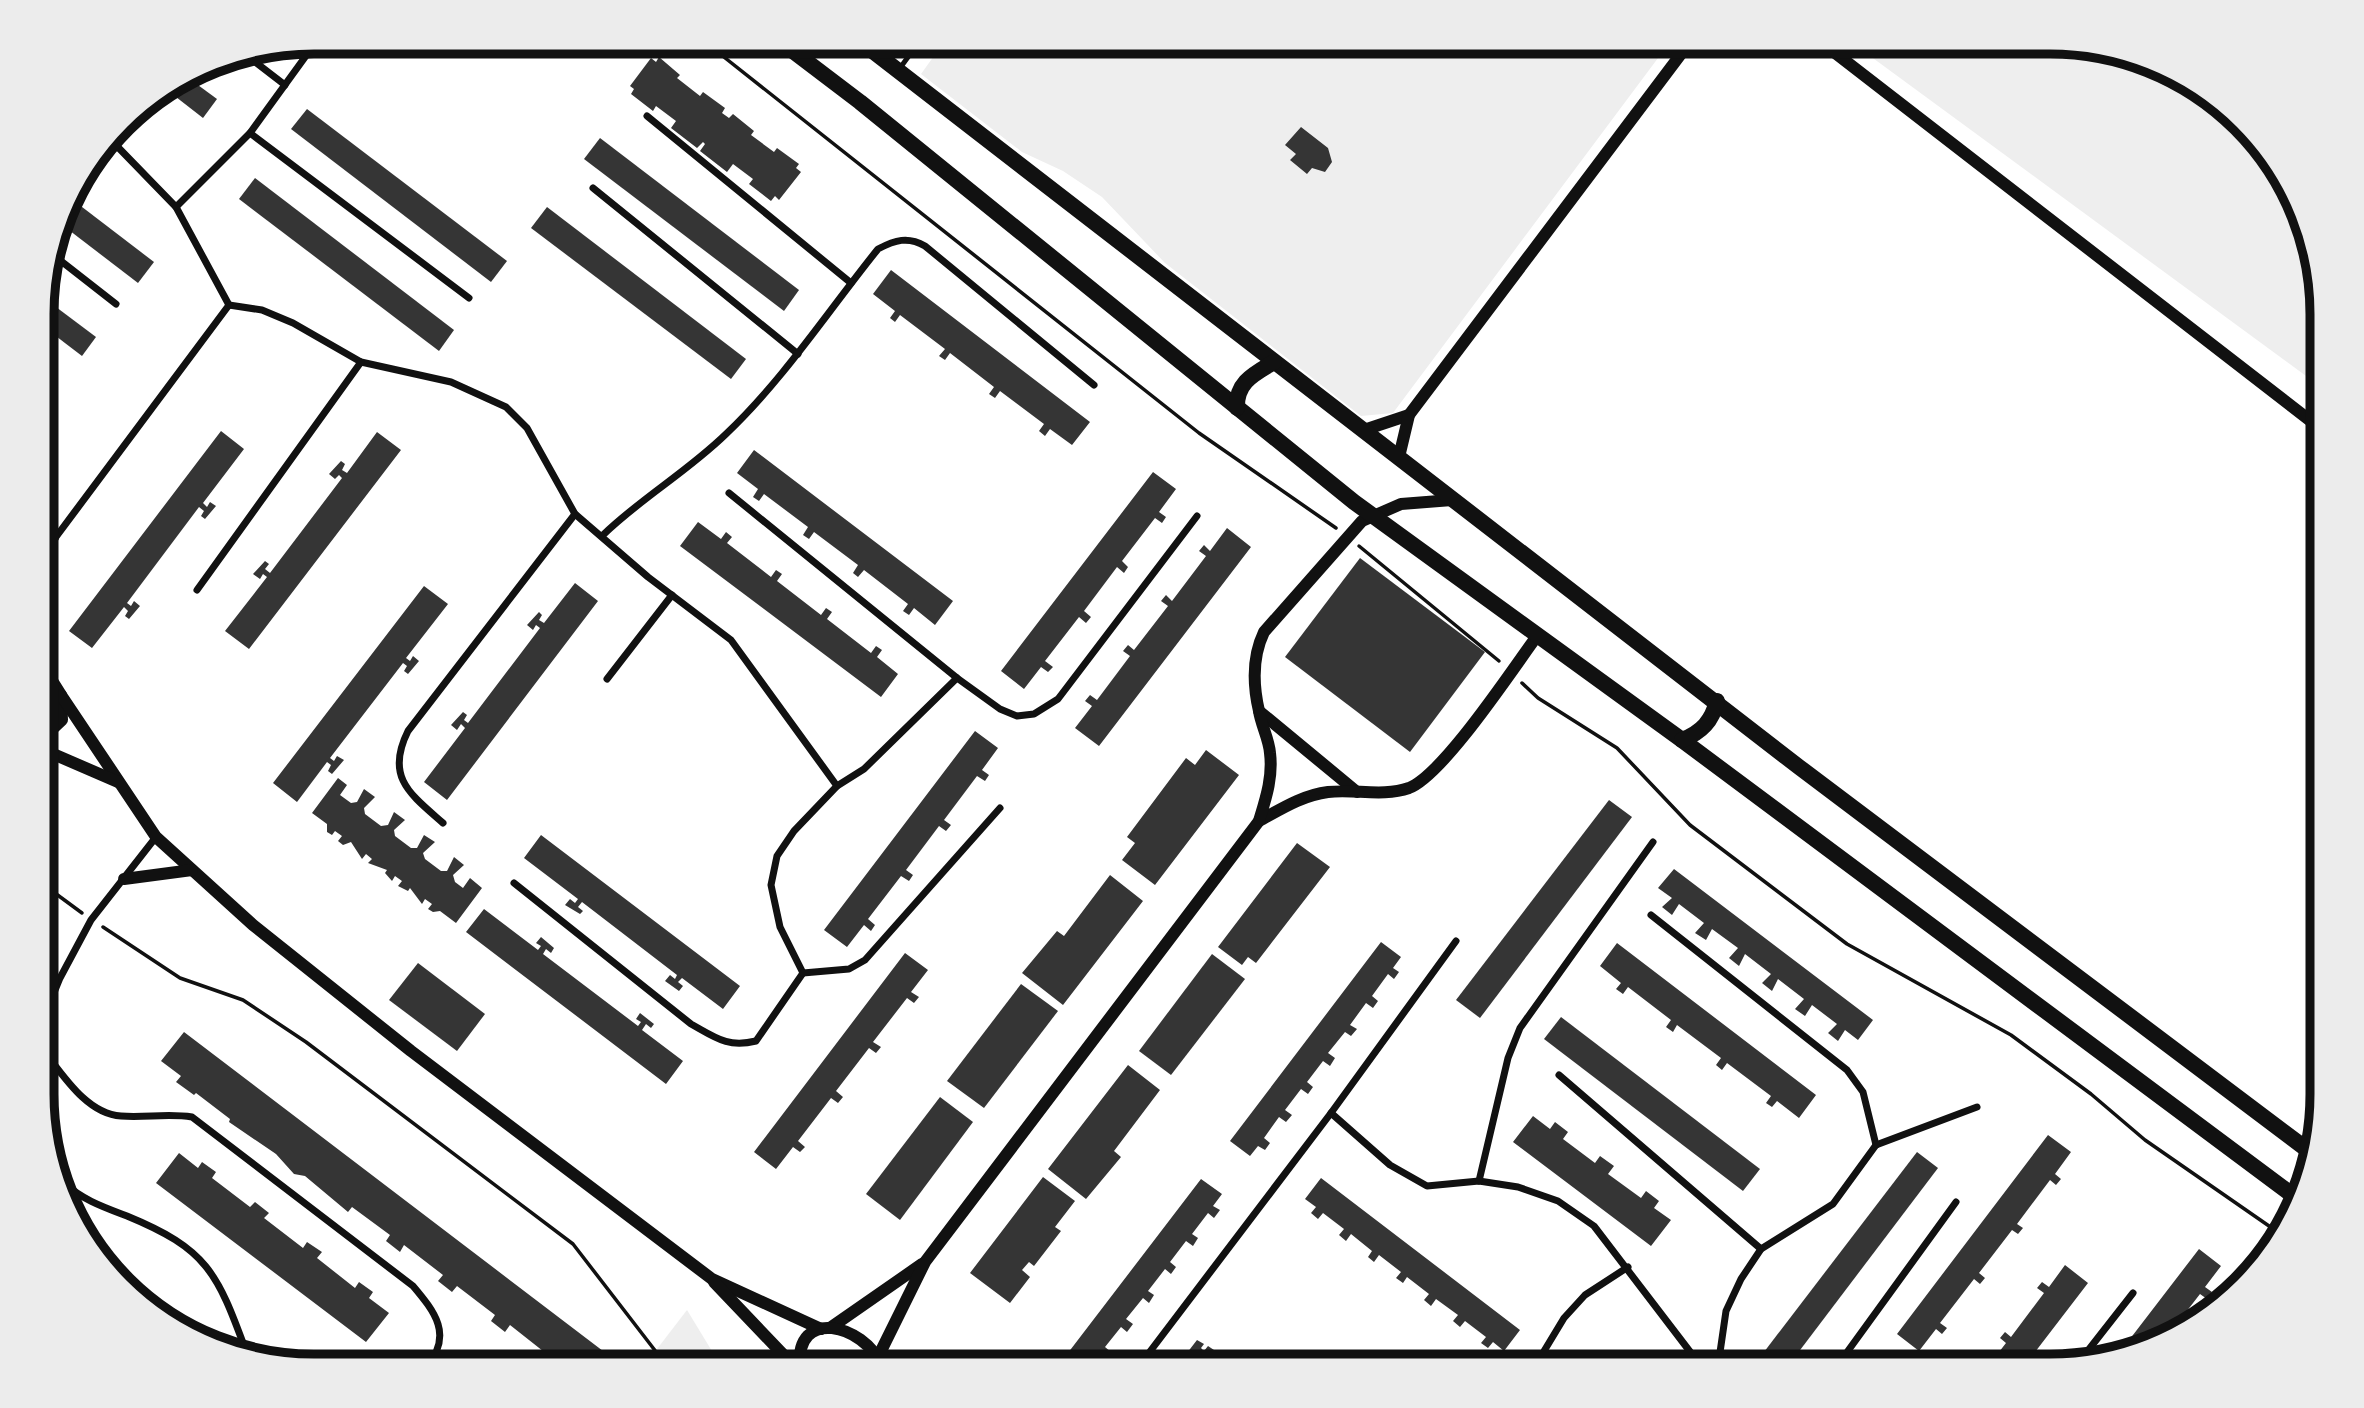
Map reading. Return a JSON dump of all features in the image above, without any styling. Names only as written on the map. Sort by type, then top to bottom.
[{"type":"main road","points":[[797,54],[860,102],[1371,515],[1682,740],[2290,1193]]},
{"type":"main road","points":[[876,54],[1799,767],[2304,1148]]},
{"type":"main road","points":[[1237,408],[1239,388],[1254,374],[1274,362]]},
{"type":"main road","points":[[1682,740],[1696,735],[1705,726],[1713,716],[1717,701]]},
{"type":"street","points":[[176,207],[250,133],[307,54]]},
{"type":"street","points":[[1399,457],[1409,415],[1681,54]]},
{"type":"street","points":[[1837,54],[2310,420]]},
{"type":"street","points":[[254,61],[285,85]]},
{"type":"street","points":[[647,116],[851,283]]},
{"type":"street","points":[[250,133],[469,298]]},
{"type":"street","points":[[117,146],[176,207],[229,305]]},
{"type":"street","points":[[593,188],[798,354]]},
{"type":"street","points":[[603,536],[627,511],[685,471],[727,434],[798,354],[878,249],[894,241],[912,239],[1094,385]]},
{"type":"street","points":[[60,260],[116,304]]},
{"type":"street","points":[[229,305],[262,310],[293,323],[360,362],[451,382],[506,407],[527,428],[575,513],[672,595],[731,640],[837,786]]},
{"type":"street","points":[[55,539],[229,305]]},
{"type":"street","points":[[197,590],[360,362]]},
{"type":"street","points":[[1364,430],[1409,415]]},
{"type":"street","points":[[729,493],[957,678],[1000,709],[1017,716],[1034,714],[1051,706],[1197,516]]},
{"type":"street","points":[[884,1354],[925,1262],[1259,821],[1271,783],[1270,751],[1258,710],[1254,667],[1256,648],[1264,632],[1346,536],[1371,515],[1409,502],[1452,500]]},
{"type":"street","points":[[443,823],[407,790],[399,770],[399,750],[408,731],[575,513]]},
{"type":"street","points":[[607,679],[672,595]]},
{"type":"street","points":[[1259,821],[1300,799],[1328,792],[1387,793],[1410,788],[1436,770],[1537,636]]},
{"type":"street","points":[[803,973],[780,927],[771,885],[777,856],[794,831],[837,786],[864,769],[957,678]]},
{"type":"street","points":[[54,684],[156,837],[253,925],[411,1051],[712,1279],[783,1354]]},
{"type":"street","points":[[54,727],[61,720],[61,695]]},
{"type":"street","points":[[1258,710],[1357,792]]},
{"type":"street","points":[[54,755],[118,782]]},
{"type":"street","points":[[803,973],[849,969],[865,960],[1000,808]]},
{"type":"street","points":[[54,993],[91,920],[156,837]]},
{"type":"street","points":[[1479,1181],[1508,1058],[1520,1028],[1653,842]]},
{"type":"street","points":[[124,878],[192,870]]},
{"type":"street","points":[[514,883],[691,1024],[719,1040],[738,1045],[757,1041],[803,973]]},
{"type":"street","points":[[1651,915],[1847,1070],[1863,1092],[1876,1145]]},
{"type":"street","points":[[1148,1354],[1331,1113],[1456,941]]},
{"type":"street","points":[[54,1063],[95,1107],[120,1116],[171,1114],[192,1117],[413,1286],[435,1311],[440,1336],[437,1354]]},
{"type":"street","points":[[1559,1075],[1761,1249]]},
{"type":"street","points":[[1720,1354],[1727,1311],[1741,1279],[1761,1249],[1833,1205],[1876,1145],[1977,1107]]},
{"type":"street","points":[[1331,1113],[1412,1180],[1427,1186],[1479,1181],[1518,1187],[1558,1201],[1594,1226],[1692,1354]]},
{"type":"street","points":[[72,1187],[101,1206],[186,1245],[216,1276],[240,1343]]},
{"type":"street","points":[[1846,1354],[1956,1202]]},
{"type":"street","points":[[802,1354],[803,1344],[925,1262]]},
{"type":"street","points":[[1544,1354],[1564,1318],[1585,1295],[1628,1267]]},
{"type":"street","points":[[712,1279],[826,1328],[855,1334],[873,1354]]},
{"type":"street","points":[[2087,1351],[2133,1293]]},
{"type":"lane","points":[[898,71],[910,54]]},
{"type":"path","points":[[720,54],[1199,433],[1301,501],[1346,536],[1474,637],[1538,698],[1617,748],[1690,825],[1847,944],[2011,1035],[2091,1094],[2145,1140],[2272,1228]]},
{"type":"path","points":[[54,892],[180,978],[243,1000],[306,1042],[573,1244],[658,1354]]},
{"type":"shaded area","points":[[935,54],[1661,54],[1393,413],[1361,416],[1165,263],[1102,197],[1063,171],[1022,152],[921,74]]},
{"type":"shaded area","points":[[1867,54],[2084,56],[2149,74],[2180,89],[2208,108],[2234,130],[2256,156],[2275,184],[2290,215],[2308,280],[2310,379]]},
{"type":"shaded area","points":[[687,1310],[714,1354],[653,1354]]},
{"type":"building","points":[[659,57],[680,75],[677,78],[700,96],[703,92],[725,108],[722,113],[729,118],[733,114],[754,131],[751,135],[774,152],[777,148],[799,164],[796,168],[801,172],[779,200],[775,196],[771,201],[749,184],[753,179],[733,164],[727,172],[700,151],[705,144],[703,142],[697,148],[671,128],[676,121],[656,106],[653,111],[631,94],[634,89],[630,86],[651,58],[656,62]]},
{"type":"building","points":[[195,83],[217,99],[203,118],[174,95]]},
{"type":"building","points":[[307,109],[507,261],[491,282],[291,129]]},
{"type":"building","points":[[1301,127],[1328,148],[1332,162],[1325,172],[1312,168],[1307,174],[1290,160],[1296,154],[1285,145]]},
{"type":"building","points":[[600,138],[799,290],[784,311],[584,159]]},
{"type":"building","points":[[255,178],[454,330],[439,351],[239,199]]},
{"type":"building","points":[[79,204],[154,262],[138,283],[68,230]]},
{"type":"building","points":[[547,207],[746,359],[731,379],[531,228]]},
{"type":"building","points":[[891,270],[1090,422],[1072,445],[1050,429],[1045,436],[1039,431],[1044,424],[1000,391],[995,398],[989,394],[994,387],[950,353],[945,360],[939,356],[945,349],[900,315],[895,322],[890,318],[895,311],[873,294]]},
{"type":"building","points":[[54,306],[96,337],[82,356],[54,335]]},
{"type":"building","points":[[221,431],[244,449],[203,503],[207,507],[210,502],[216,506],[205,519],[201,516],[204,511],[199,507],[127,603],[131,606],[134,601],[140,606],[129,619],[125,616],[128,611],[124,607],[92,648],[69,631]]},
{"type":"building","points":[[377,432],[401,450],[249,649],[225,631],[267,577],[263,574],[260,579],[253,574],[265,561],[269,564],[265,569],[270,573],[342,478],[339,475],[335,479],[329,474],[341,461],[345,464],[342,470],[347,473]]},
{"type":"building","points":[[754,450],[953,601],[935,625],[914,608],[909,615],[903,611],[908,604],[864,570],[858,577],[853,573],[858,565],[814,532],[809,539],[803,535],[808,527],[764,494],[759,501],[753,497],[758,489],[737,473]]},
{"type":"building","points":[[1153,472],[1176,489],[1159,512],[1166,517],[1162,523],[1155,518],[1122,561],[1128,567],[1124,573],[1117,567],[1084,611],[1091,617],[1086,623],[1079,617],[1045,661],[1053,667],[1048,672],[1041,667],[1024,689],[1001,671]]},
{"type":"building","points":[[698,522],[721,539],[726,532],[732,537],[727,543],[771,577],[776,570],[782,574],[777,581],[821,615],[826,608],[832,612],[827,619],[871,653],[876,646],[882,650],[877,657],[898,674],[881,697],[680,546]]},
{"type":"building","points":[[1227,528],[1251,547],[1099,746],[1075,728],[1092,706],[1085,701],[1090,695],[1097,700],[1130,656],[1123,651],[1128,645],[1134,650],[1168,606],[1161,601],[1166,595],[1172,601],[1206,556],[1199,551],[1204,545],[1210,551]]},
{"type":"building","points":[[1360,558],[1485,652],[1410,752],[1285,657]]},
{"type":"building","points":[[575,583],[598,601],[447,800],[424,782],[465,728],[461,724],[457,730],[451,725],[463,712],[467,715],[464,720],[468,723],[540,628],[536,625],[533,630],[527,625],[539,612],[542,615],[539,620],[544,623]]},
{"type":"building","points":[[424,586],[448,604],[406,658],[410,661],[413,656],[419,661],[408,674],[404,671],[407,666],[403,663],[330,758],[334,761],[337,756],[344,760],[332,774],[328,771],[331,765],[327,762],[297,802],[273,783]]},
{"type":"building","points":[[975,731],[998,748],[982,770],[989,775],[985,781],[977,776],[944,820],[951,825],[946,831],[939,826],[906,870],[913,875],[909,881],[901,876],[868,919],[875,925],[871,931],[864,925],[847,947],[824,930]]},
{"type":"building","points":[[1206,750],[1239,775],[1155,885],[1122,860],[1135,843],[1127,837],[1186,758],[1195,765]]},
{"type":"building","points":[[338,778],[347,785],[340,795],[351,803],[357,802],[364,789],[375,797],[364,808],[365,814],[381,826],[388,825],[394,812],[405,820],[394,830],[395,836],[411,848],[417,848],[424,835],[435,842],[423,853],[425,859],[441,871],[447,871],[454,857],[464,865],[453,875],[455,882],[463,888],[470,878],[482,888],[456,923],[440,911],[433,912],[428,909],[432,904],[425,899],[422,904],[410,888],[408,891],[398,886],[402,881],[395,876],[392,881],[385,873],[387,870],[368,863],[372,859],[366,854],[362,859],[351,842],[343,845],[338,841],[342,836],[335,831],[332,835],[327,832],[327,824],[312,813]]},
{"type":"building","points":[[1609,800],[1632,817],[1480,1018],[1456,1000]]},
{"type":"building","points":[[541,835],[740,986],[723,1009],[682,978],[678,982],[683,986],[679,991],[665,981],[670,975],[675,979],[677,975],[582,902],[578,907],[583,911],[580,914],[565,905],[570,899],[575,903],[578,899],[524,858]]},
{"type":"building","points":[[1297,843],[1330,867],[1256,963],[1248,957],[1242,965],[1218,947]]},
{"type":"building","points":[[1674,869],[1873,1020],[1858,1040],[1845,1030],[1838,1041],[1828,1033],[1837,1024],[1812,1005],[1805,1016],[1795,1009],[1804,999],[1778,979],[1772,991],[1762,983],[1771,974],[1745,954],[1739,966],[1729,958],[1738,948],[1712,929],[1706,940],[1695,933],[1704,923],[1679,904],[1672,915],[1662,907],[1672,898],[1658,888]]},
{"type":"building","points":[[1110,875],[1143,901],[1063,1005],[1022,973],[1057,931],[1064,936]]},
{"type":"building","points":[[484,909],[538,950],[541,946],[536,943],[541,937],[554,948],[551,953],[546,949],[543,954],[638,1026],[641,1022],[636,1019],[640,1013],[654,1024],[651,1028],[646,1024],[642,1030],[683,1061],[666,1084],[466,932]]},
{"type":"building","points":[[1381,942],[1401,957],[1393,968],[1399,972],[1394,979],[1388,974],[1372,996],[1378,1001],[1373,1008],[1366,1003],[1350,1025],[1357,1029],[1351,1036],[1345,1032],[1328,1053],[1335,1058],[1330,1066],[1323,1061],[1307,1082],[1313,1087],[1308,1094],[1301,1089],[1285,1110],[1292,1115],[1286,1122],[1279,1117],[1264,1138],[1270,1143],[1265,1150],[1258,1146],[1250,1156],[1230,1141]]},
{"type":"building","points":[[1617,943],[1816,1095],[1799,1118],[1777,1101],[1772,1107],[1766,1103],[1771,1096],[1727,1063],[1722,1070],[1716,1065],[1721,1058],[1677,1025],[1673,1032],[1666,1027],[1671,1020],[1628,987],[1623,994],[1616,989],[1621,983],[1600,966]]},
{"type":"building","points":[[905,953],[928,970],[911,992],[919,997],[914,1003],[907,998],[873,1042],[881,1047],[876,1053],[869,1048],[836,1091],[843,1097],[838,1103],[831,1098],[798,1141],[805,1147],[800,1152],[793,1147],[776,1169],[754,1152]]},
{"type":"building","points":[[1212,954],[1245,979],[1171,1075],[1139,1051]]},
{"type":"building","points":[[418,963],[485,1014],[457,1051],[389,1000]]},
{"type":"building","points":[[1021,984],[1058,1011],[984,1108],[947,1081]]},
{"type":"building","points":[[1561,1017],[1760,1169],[1743,1191],[1544,1039]]},
{"type":"building","points":[[184,1032],[603,1351],[601,1354],[547,1354],[510,1325],[505,1332],[491,1321],[495,1315],[457,1286],[452,1292],[438,1281],[443,1275],[404,1245],[400,1252],[386,1241],[390,1235],[352,1207],[348,1212],[305,1176],[294,1174],[276,1154],[229,1122],[230,1119],[196,1093],[194,1095],[176,1082],[181,1076],[161,1061]]},
{"type":"building","points":[[1128,1065],[1160,1090],[1114,1151],[1121,1157],[1086,1199],[1048,1169]]},
{"type":"building","points":[[940,1097],[973,1122],[900,1220],[866,1194]]},
{"type":"building","points":[[1533,1116],[1550,1129],[1555,1122],[1568,1132],[1563,1139],[1595,1163],[1600,1156],[1614,1166],[1608,1174],[1641,1198],[1646,1191],[1659,1201],[1654,1208],[1671,1220],[1651,1246],[1513,1142]]},
{"type":"building","points":[[2048,1135],[2071,1152],[2055,1174],[2061,1179],[2056,1185],[2050,1180],[2017,1224],[2023,1228],[2018,1234],[2012,1230],[1979,1273],[1985,1278],[1980,1284],[1974,1279],[1940,1323],[1947,1328],[1942,1334],[1936,1329],[1919,1351],[1897,1334]]},
{"type":"building","points":[[1917,1152],[1938,1168],[1797,1354],[1764,1352]]},
{"type":"building","points":[[179,1153],[198,1168],[202,1162],[216,1172],[212,1178],[250,1207],[255,1202],[269,1213],[264,1218],[303,1248],[307,1242],[322,1252],[317,1258],[355,1288],[359,1282],[373,1292],[369,1298],[389,1313],[366,1342],[156,1183]]},
{"type":"building","points":[[1043,1177],[1075,1201],[1055,1227],[1061,1231],[1034,1266],[1029,1262],[1022,1270],[1030,1277],[1010,1303],[970,1273]]},
{"type":"building","points":[[1321,1178],[1520,1330],[1504,1351],[1493,1342],[1488,1348],[1481,1343],[1486,1337],[1465,1321],[1460,1327],[1453,1321],[1458,1315],[1436,1299],[1431,1306],[1424,1300],[1429,1294],[1407,1277],[1403,1283],[1396,1278],[1401,1272],[1379,1255],[1374,1262],[1368,1257],[1372,1251],[1351,1234],[1346,1241],[1339,1235],[1344,1229],[1323,1213],[1318,1219],[1311,1213],[1316,1207],[1305,1199]]},
{"type":"building","points":[[1201,1179],[1222,1194],[1213,1206],[1220,1210],[1214,1218],[1208,1213],[1192,1234],[1198,1238],[1193,1246],[1186,1241],[1170,1262],[1176,1267],[1171,1274],[1165,1269],[1148,1291],[1154,1295],[1149,1303],[1143,1298],[1126,1319],[1133,1324],[1127,1332],[1121,1327],[1105,1347],[1111,1352],[1110,1354],[1067,1354]]},
{"type":"building","points":[[2199,1249],[2221,1266],[2205,1287],[2212,1292],[2207,1299],[2200,1294],[2181,1318],[2128,1342]]},
{"type":"building","points":[[2065,1265],[2088,1283],[2033,1354],[1998,1354],[2006,1343],[2000,1338],[2005,1332],[2011,1337],[2044,1293],[2037,1288],[2042,1282],[2049,1287]]},
{"type":"building","points":[[1197,1340],[1204,1344],[1201,1348],[1204,1351],[1208,1346],[1214,1350],[1212,1354],[1186,1354]]}]
